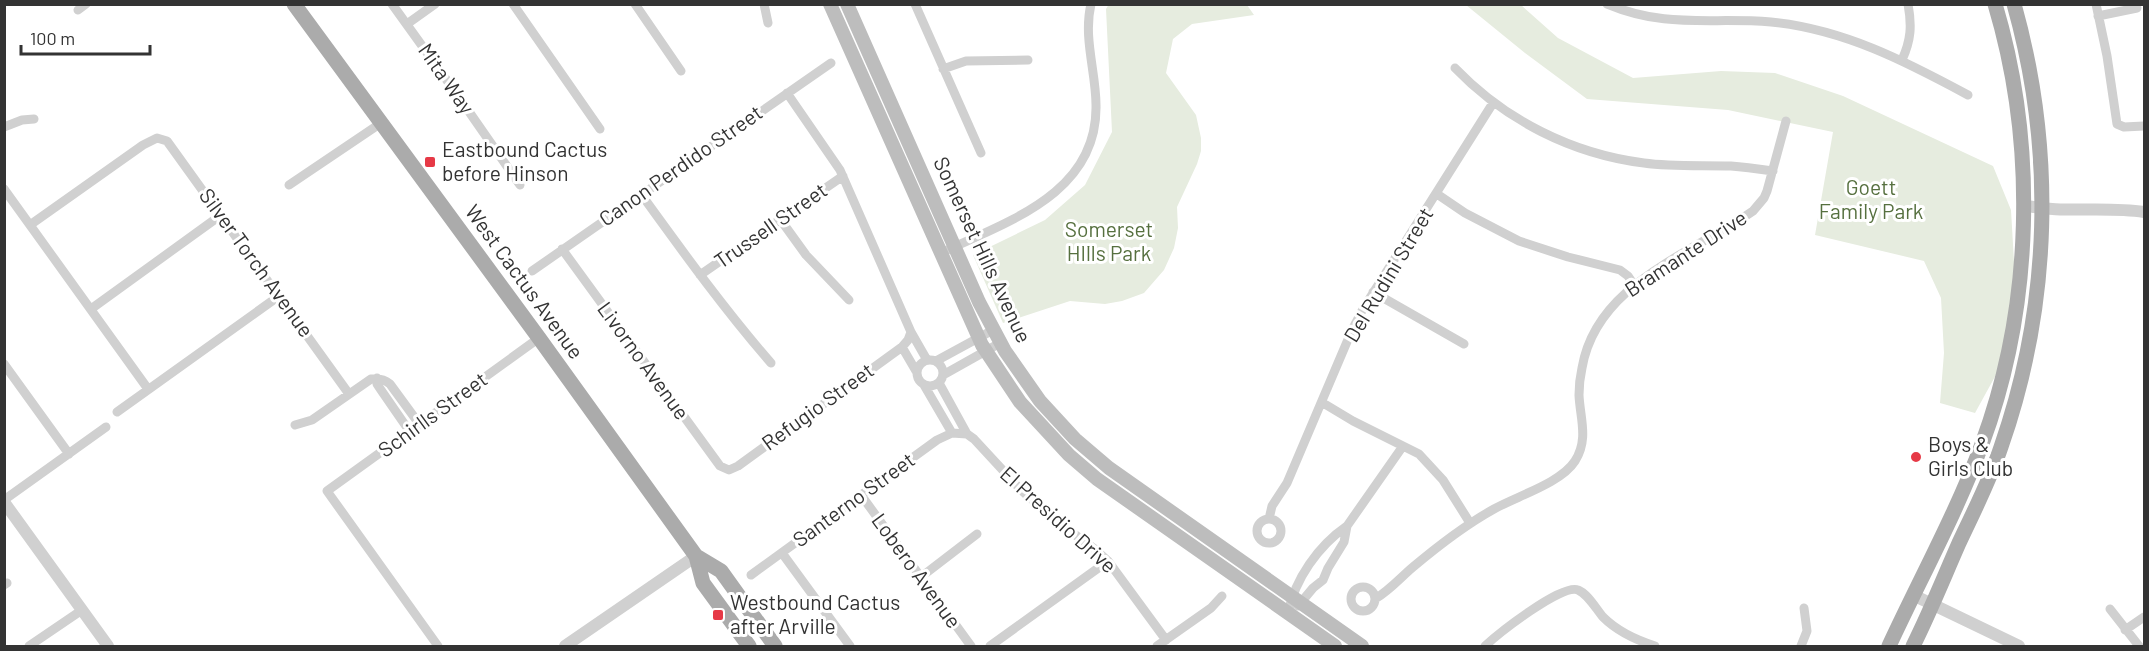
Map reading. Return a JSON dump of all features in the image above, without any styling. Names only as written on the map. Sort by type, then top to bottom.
[{"type":"main road","name":"West Cactus Avenue","points":[[294,4],[696,556],[703,583],[749,646]]},
{"type":"main road","name":"Somerset Hills Avenue","points":[[830,4],[982,344],[1020,402],[1079,464],[1335,646]]},
{"type":"main road","name":"Somerset Hills Avenue","points":[[847,4],[954,246],[997,337],[1021,376],[1040,401],[1094,455],[1362,646]]},
{"type":"main road","points":[[1889,646],[1963,492],[1983,442],[2007,355],[2018,296],[2023,205],[2022,156],[2014,86],[1995,4]]},
{"type":"main road","points":[[1913,646],[2002,446],[2023,374],[2037,297],[2042,210],[2038,114],[2028,57],[2014,4]]},
{"type":"main road","name":"West Cactus Avenue","points":[[696,556],[721,571],[775,646]]},
{"type":"street","name":"Mita Way","points":[[392,4],[520,185]]},
{"type":"street","points":[[407,24],[435,4]]},
{"type":"street","points":[[513,4],[600,129]]},
{"type":"street","points":[[635,4],[681,71]]},
{"type":"street","points":[[764,4],[768,23]]},
{"type":"street","points":[[915,4],[981,153]]},
{"type":"street","points":[[940,253],[1036,207],[1067,182],[1084,158],[1093,134],[1096,107],[1088,25],[1091,4]]},
{"type":"street","points":[[1607,4],[1626,12],[1661,20],[1773,22],[1818,30],[1867,45],[1902,60],[1968,95]]},
{"type":"street","points":[[1902,60],[1911,32],[1908,4]]},
{"type":"street","points":[[2096,4],[2107,56],[2117,124],[2124,127],[2145,126]]},
{"type":"street","points":[[2098,16],[2137,8]]},
{"type":"street","points":[[943,69],[966,61],[1028,60]]},
{"type":"street","name":"Canon Perdido Street","points":[[531,271],[831,63]]},
{"type":"street","points":[[1455,68],[1493,103],[1531,126],[1604,155],[1666,165],[1732,166],[1773,171]]},
{"type":"street","points":[[787,93],[831,154],[843,176],[907,340],[918,379],[924,385],[933,386],[982,344],[997,337]]},
{"type":"street","name":"Del Rudini Street","points":[[1269,519],[1272,506],[1287,483],[1323,403],[1352,330],[1373,292],[1493,103]]},
{"type":"street","points":[[4,128],[22,120],[34,119]]},
{"type":"street","name":"Bramante Drive","points":[[1375,599],[1470,523],[1556,479],[1571,467],[1583,441],[1579,394],[1582,365],[1587,349],[1606,312],[1634,285],[1753,211],[1764,198],[1786,121]]},
{"type":"street","points":[[289,185],[381,123]]},
{"type":"street","name":"Silver Torch Avenue","points":[[30,225],[143,145],[157,138],[167,141],[349,394]]},
{"type":"street","name":"Trussell Street","points":[[700,275],[843,176]]},
{"type":"street","points":[[4,189],[148,389]]},
{"type":"street","points":[[641,194],[700,275],[771,363]]},
{"type":"street","points":[[1437,194],[1465,213],[1519,241],[1568,257],[1620,270],[1634,285]]},
{"type":"street","points":[[2023,205],[2042,210],[2097,209],[2145,212]]},
{"type":"street","points":[[91,309],[221,215]]},
{"type":"street","points":[[780,219],[806,255],[849,300]]},
{"type":"street","name":"Livorno Avenue","points":[[562,249],[716,461],[725,470]]},
{"type":"street","points":[[1373,292],[1464,344]]},
{"type":"street","points":[[117,412],[279,296]]},
{"type":"street","points":[[916,371],[920,363],[932,361],[997,337]]},
{"type":"street","name":"Schirlls Street","points":[[438,646],[327,491],[539,338]]},
{"type":"street","points":[[907,340],[942,368],[941,379]]},
{"type":"street","name":"Refugio Street","points":[[725,470],[738,466],[907,340]]},
{"type":"street","points":[[4,364],[69,454]]},
{"type":"street","points":[[377,378],[377,384],[410,432]]},
{"type":"street","points":[[296,425],[312,420],[371,379],[377,378],[385,379],[390,384],[420,424]]},
{"type":"street","name":"El Presidio Drive","points":[[941,379],[960,433]]},
{"type":"street","name":"El Presidio Drive","points":[[924,385],[960,433],[975,439],[1021,490],[1052,518],[1096,550],[1107,561],[1166,640]]},
{"type":"street","points":[[1323,403],[1353,421],[1419,454],[1436,471],[1470,523]]},
{"type":"street","points":[[106,427],[4,501],[108,646]]},
{"type":"street","name":"Santerno Street","points":[[751,575],[937,440],[960,433]]},
{"type":"street","points":[[1296,601],[1305,567],[1336,534],[1347,526],[1403,446]]},
{"type":"street","name":"Lobero Avenue","points":[[861,495],[971,646]]},
{"type":"street","points":[[1287,613],[1296,601],[1323,580],[1344,542],[1347,526]]},
{"type":"street","points":[[921,577],[977,534]]},
{"type":"street","points":[[782,553],[850,646]]},
{"type":"street","points":[[565,646],[696,556]]},
{"type":"street","points":[[990,646],[1107,561]]},
{"type":"street","points":[[1485,646],[1520,617],[1557,595],[1576,589],[1584,594],[1606,620],[1621,631],[1636,640],[1655,646]]},
{"type":"street","points":[[1913,595],[2019,646]]},
{"type":"street","points":[[1157,646],[1211,608],[1222,596]]},
{"type":"street","points":[[1801,646],[1807,631],[1804,608]]},
{"type":"street","points":[[2110,609],[2139,646]]},
{"type":"street","points":[[29,646],[82,610]]},
{"type":"street","points":[[2125,630],[2145,616]]},
{"type":"green space","name":"Somerset HIlls Park","points":[[1109,4],[1247,5],[1254,15],[1192,24],[1173,39],[1166,73],[1196,115],[1201,151],[1177,207],[1178,228],[1174,248],[1164,270],[1144,293],[1122,301],[1105,304],[1070,301],[1003,323],[973,255],[1045,220],[1085,185],[1112,132],[1106,9]]},
{"type":"green space","name":"Goett Family Park","points":[[1466,5],[1521,5],[1558,38],[1633,78],[1721,71],[1775,73],[1843,96],[1993,166],[2011,210],[2016,296],[2003,362],[1975,413],[1940,403],[1944,353],[1941,298],[1924,261],[1815,235],[1833,132],[1728,110],[1587,99]]},
{"type":"place","name":"Eastbound Cactus before Hinson","points":[[430,162]]},
{"type":"place","name":"Boys & Girls Club","points":[[1916,457]]},
{"type":"place","name":"Westbound Cactus after Arville","points":[[718,615]]}]
